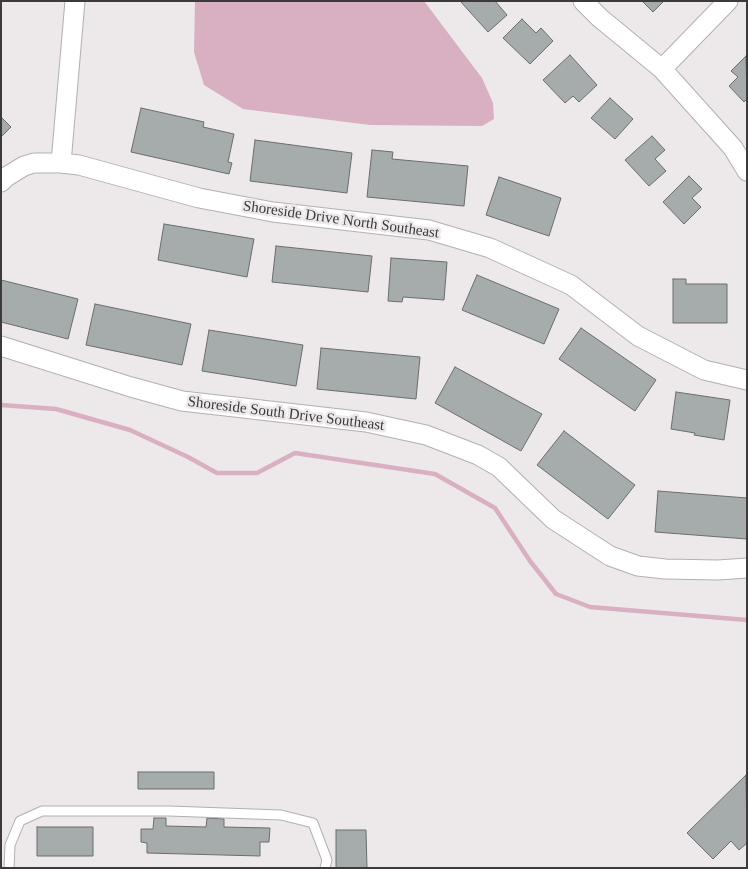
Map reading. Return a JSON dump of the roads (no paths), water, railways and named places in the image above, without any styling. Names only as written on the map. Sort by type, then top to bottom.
[{"type":"street","points":[[61,162],[75,1]]},
{"type":"street","points":[[583,1],[600,18],[662,69],[733,148],[747,171]]},
{"type":"street","points":[[662,69],[728,1]]},
{"type":"street","name":"Shoreside Drive North Southeast","points":[[1,182],[24,166],[34,162],[61,162],[117,174],[199,198],[273,212],[428,230],[490,248],[571,285],[646,341],[704,370],[747,380]]},
{"type":"street","name":"Shoreside South Drive Southeast","points":[[1,346],[182,401],[366,422],[426,435],[478,456],[499,468],[553,519],[610,556],[638,566],[665,569],[718,570],[747,568]]},
{"type":"lane","points":[[9,868],[10,845],[20,821],[42,811],[168,811],[281,815],[313,823],[327,860],[325,868]]},
{"type":"waterway","points":[[1,405],[56,409],[130,430],[217,473],[257,473],[295,453],[435,474],[495,508],[530,561],[556,594],[590,607],[747,620]]}]
